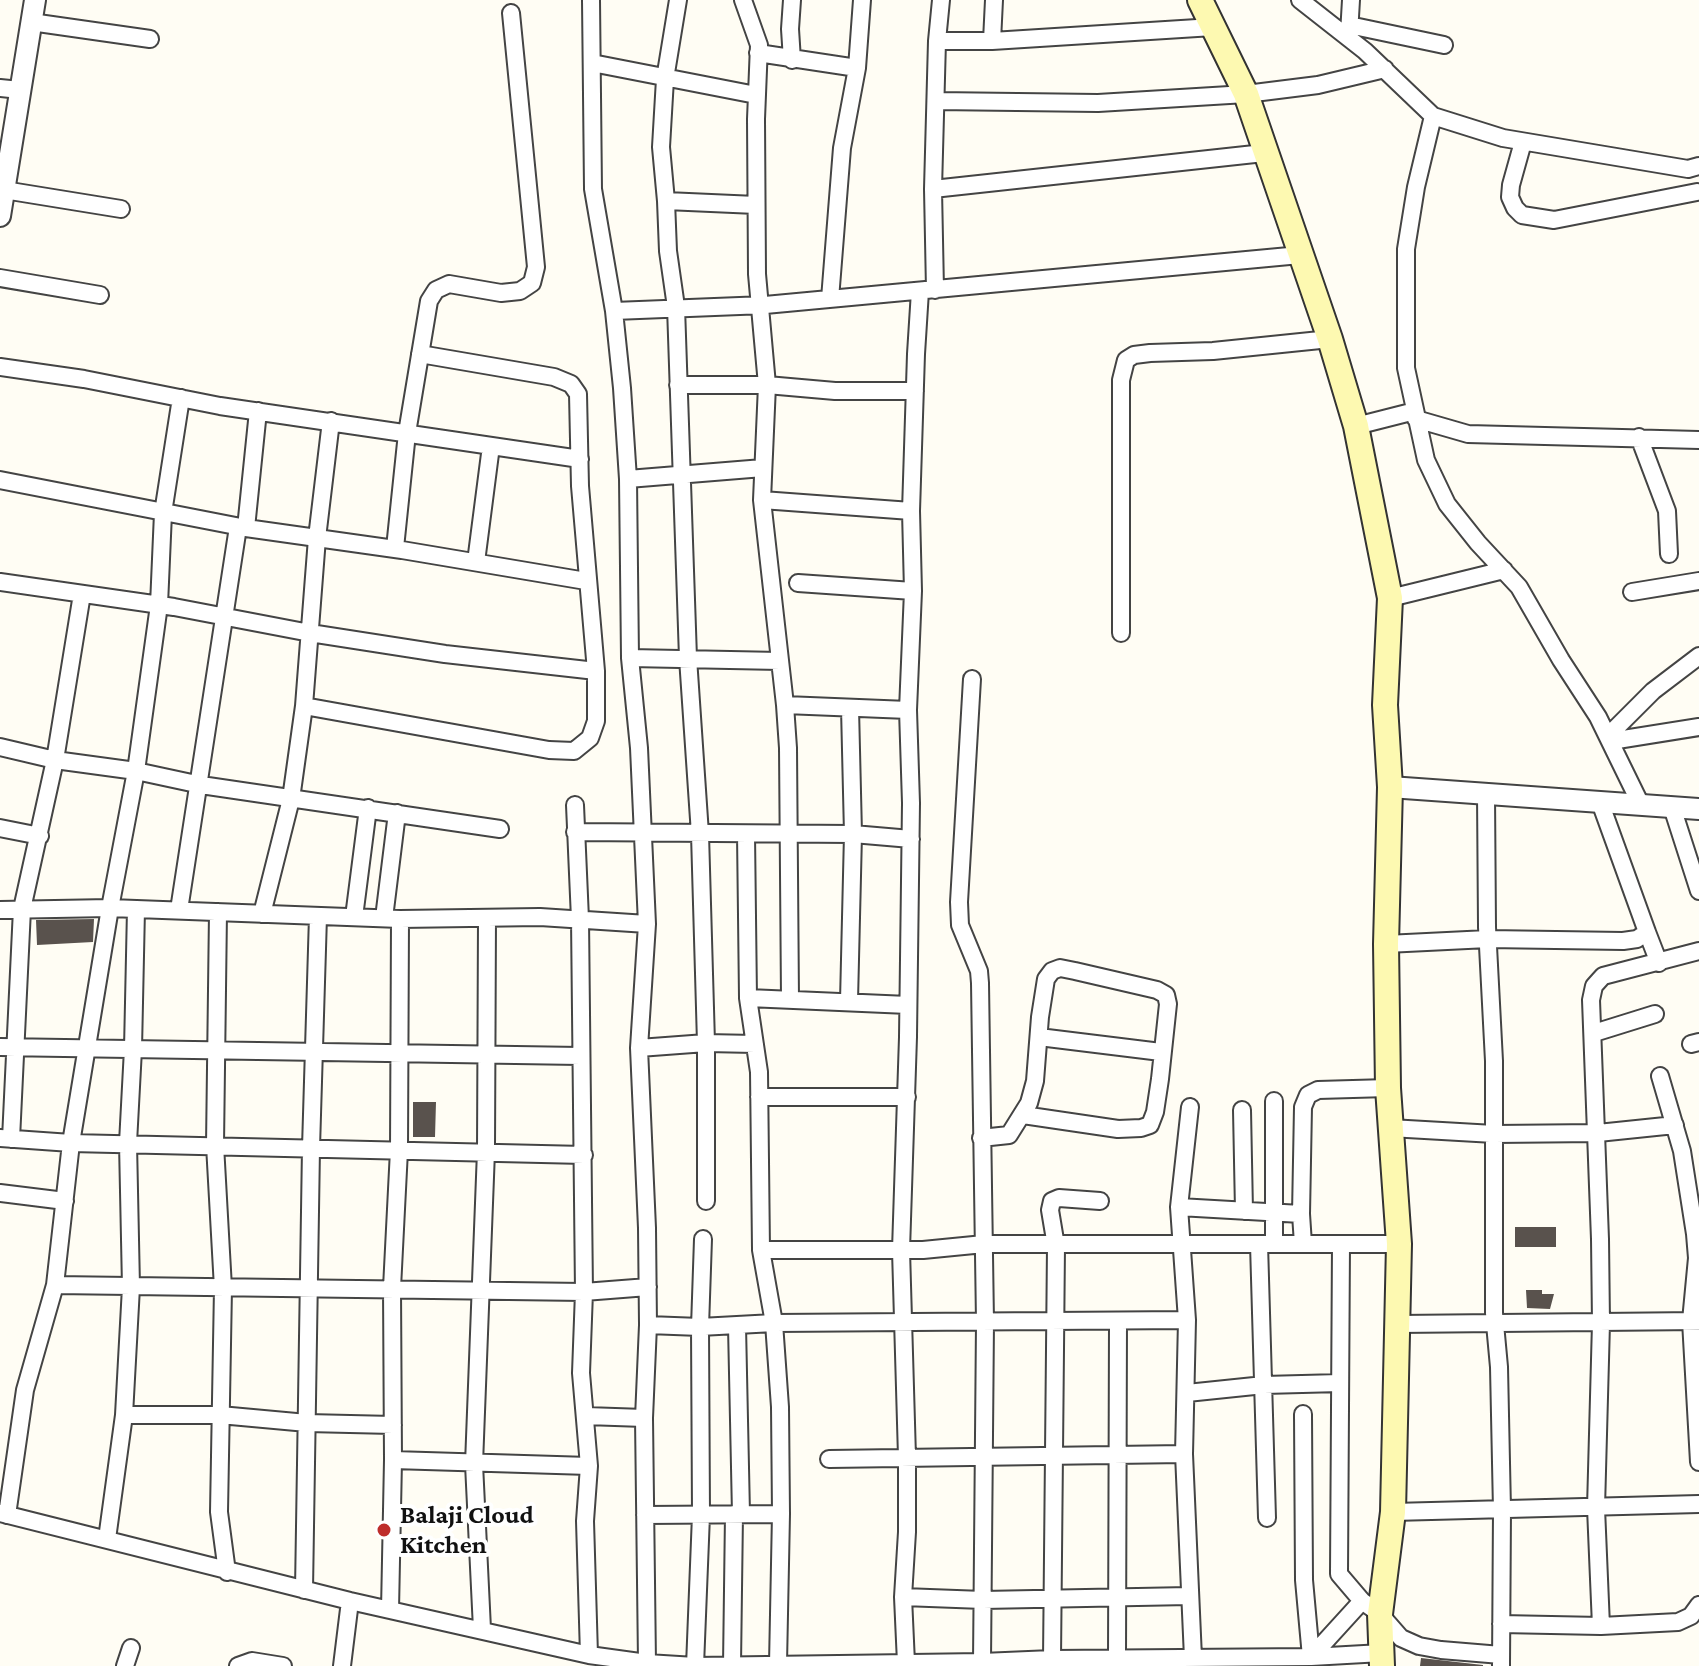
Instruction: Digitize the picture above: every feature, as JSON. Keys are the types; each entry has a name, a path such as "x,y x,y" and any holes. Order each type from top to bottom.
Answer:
{"main road":[{"path":"1200,0 1246,94 1330,339 1356,426 1390,598 1385,705 1390,787 1386,944 1388,1088 1399,1244 1393,1512 1371,1607 1382,1660"}],"street":[{"path":"0,216 10,89 35,0"},
{"path":"605,0 592,6 593,189 614,311 628,479 630,658 639,748 647,924 639,1048 648,1287 645,1515 654,1664"},
{"path":"678,0 665,79 661,147 668,251 676,307 688,658 700,834 706,1043 706,1201"},
{"path":"743,0 759,45 756,95 758,305 767,385 762,500 785,705 790,1000"},
{"path":"792,0 792,60"},
{"path":"830,299 842,148 857,68 862,0"},
{"path":"906,1663 903,1597 907,1457 901,1250 911,839 908,710 913,591 911,511 915,391 928,290 941,0"},
{"path":"992,41 994,0"},
{"path":"1300,0 1349,31 1433,116 1523,142 1694,168 1698,194 1554,220 1522,215 1510,197 1523,142"},
{"path":"1349,31 1351,0"},
{"path":"395,548 407,433 429,301 436,290 449,284 501,293 520,291 532,283 536,267 511,13"},
{"path":"31,22 150,39"},
{"path":"937,41 992,41 1213,27"},
{"path":"1349,31 1444,45"},
{"path":"758,53 857,68"},
{"path":"592,63 756,95"},
{"path":"936,101 1098,103 1246,94 1318,85 1385,69"},
{"path":"1433,116 1416,187 1406,249 1406,368 1426,460 1447,504 1519,587 1610,738 1641,805"},
{"path":"933,189 1264,153"},
{"path":"4,190 121,209"},
{"path":"666,201 756,205"},
{"path":"614,311 758,305 1300,255"},
{"path":"0,278 100,295"},
{"path":"1121,633 1121,380 1126,360 1134,355 1150,353 1213,351 1330,339"},
{"path":"304,706 549,750 574,751 590,738 596,721 596,671 586,581 578,394 571,384 554,377 420,354"},
{"path":"0,367 258,411 580,459"},
{"path":"678,385 915,391"},
{"path":"181,398 163,513 159,605 136,771 71,1143 55,1285 25,1390 4,1514 350,1601 589,1655 654,1664 1029,1663 1052,1659 1311,1657 1382,1660"},
{"path":"179,910 242,528 258,411"},
{"path":"1356,426 1415,415 1468,434 1699,440"},
{"path":"262,914 291,799 304,706 317,538 331,421"},
{"path":"1639,437 1667,511 1669,554"},
{"path":"476,562 491,446"},
{"path":"628,479 763,468"},
{"path":"0,480 242,528 395,548 586,581"},
{"path":"762,500 911,511"},
{"path":"1390,598 1504,570"},
{"path":"1632,592 1699,581"},
{"path":"0,582 159,605 445,654 596,671"},
{"path":"798,583 913,591"},
{"path":"82,594 55,760 22,909 8,1047 5,1138 71,1143 584,1155"},
{"path":"1610,738 1653,691 1699,656"},
{"path":"630,658 780,661"},
{"path":"972,679 959,902 960,925 979,971 980,983 985,1322 982,1662"},
{"path":"785,705 908,710"},
{"path":"849,1001 853,834 850,708"},
{"path":"1610,738 1699,727"},
{"path":"0,747 55,760 136,771 201,785 500,829"},
{"path":"1390,787 1699,809"},
{"path":"1341,1244 1339,1574 1401,1638 1419,1646 1501,1660 1502,1510 1495,1322 1494,1061 1486,794"},
{"path":"1600,802 1659,963"},
{"path":"575,805 584,1155 581,1373 589,1466 585,1521 589,1655"},
{"path":"1672,807 1699,891"},
{"path":"354,917 368,808"},
{"path":"390,1610 392,1288 401,1055 392,918 397,813"},
{"path":"0,828 40,836"},
{"path":"575,832 853,834 911,839"},
{"path":"746,834 748,998 759,1097 761,1250 774,1323 780,1407 778,1664"},
{"path":"0,910 110,908 392,918 580,919 647,924"},
{"path":"107,1539 124,1415 131,1287 128,1143 136,909"},
{"path":"218,912 215,1145 223,1288 219,1512 227,1572"},
{"path":"304,1590 318,916"},
{"path":"482,1629 474,1464 486,1151 487,918"},
{"path":"1386,944 1488,939 1623,941 1637,939 1647,932"},
{"path":"1601,1626 1596,1508 1601,1323 1598,1133 1591,1000 1594,986 1603,976 1699,951"},
{"path":"981,1138 1009,1135 1023,1115 1035,1081 1046,979 1052,971 1060,968 1157,990 1166,995 1168,1004 1155,1112 1150,1125 1118,1129 1023,1115"},
{"path":"748,998 908,1005"},
{"path":"1594,1033 1655,1014"},
{"path":"1039,1037 1161,1052"},
{"path":"639,1048 706,1043 755,1044"},
{"path":"8,1047 580,1056"},
{"path":"1660,1076 1693,1171 1699,1462"},
{"path":"1303,1244 1303,1107 1308,1095 1318,1090 1388,1088"},
{"path":"759,1097 907,1097"},
{"path":"1267,1518 1260,1341 1266,1244 1275,1213 1274,1101"},
{"path":"1190,1107 1179,1207 1187,1320 1184,1454 1193,1658"},
{"path":"1242,1110 1244,1211"},
{"path":"1390,1128 1494,1134 1598,1133 1675,1125"},
{"path":"0,1193 65,1201"},
{"path":"1052,1659 1056,1246 1050,1210 1052,1201 1059,1198 1100,1201"},
{"path":"1179,1207 1301,1214"},
{"path":"695,1666 701,1515 703,1239"},
{"path":"761,1250 901,1250 984,1244 1399,1244"},
{"path":"55,1285 584,1292 648,1287"},
{"path":"648,1325 700,1327 774,1323 1187,1320"},
{"path":"1117,1659 1118,1321"},
{"path":"1398,1324 1695,1321"},
{"path":"732,1665 738,1514 737,1326"},
{"path":"1187,1393 1264,1385 1340,1383"},
{"path":"1303,1414 1304,1580 1311,1657"},
{"path":"124,1415 220,1415 307,1423 393,1425"},
{"path":"586,1416 644,1418"},
{"path":"829,1459 1184,1454"},
{"path":"393,1460 589,1466"},
{"path":"1393,1512 1699,1504"},
{"path":"645,1515 781,1514"},
{"path":"903,1597 983,1600 1189,1596"},
{"path":"342,1666 350,1601"},
{"path":"1501,1624 1601,1626 1678,1622 1691,1616 1699,1605"},
{"path":"1311,1657 1371,1607"},
{"path":"125,1666 131,1648"},
{"path":"238,1666 252,1661 283,1666"}],"building":[{"path":"94,919 93,942 37,945 36,920"},
{"path":"413,1102 436,1102 435,1137 413,1137"},
{"path":"1515,1227 1556,1227 1556,1247 1515,1247"},
{"path":"1526,1290 1554,1294 1550,1309 1527,1308"},
{"path":"1421,1658 1483,1665 1483,1666 1420,1666"}],"place":[{"name":"Balaji Cloud Kitchen","path":"384,1530"}]}
